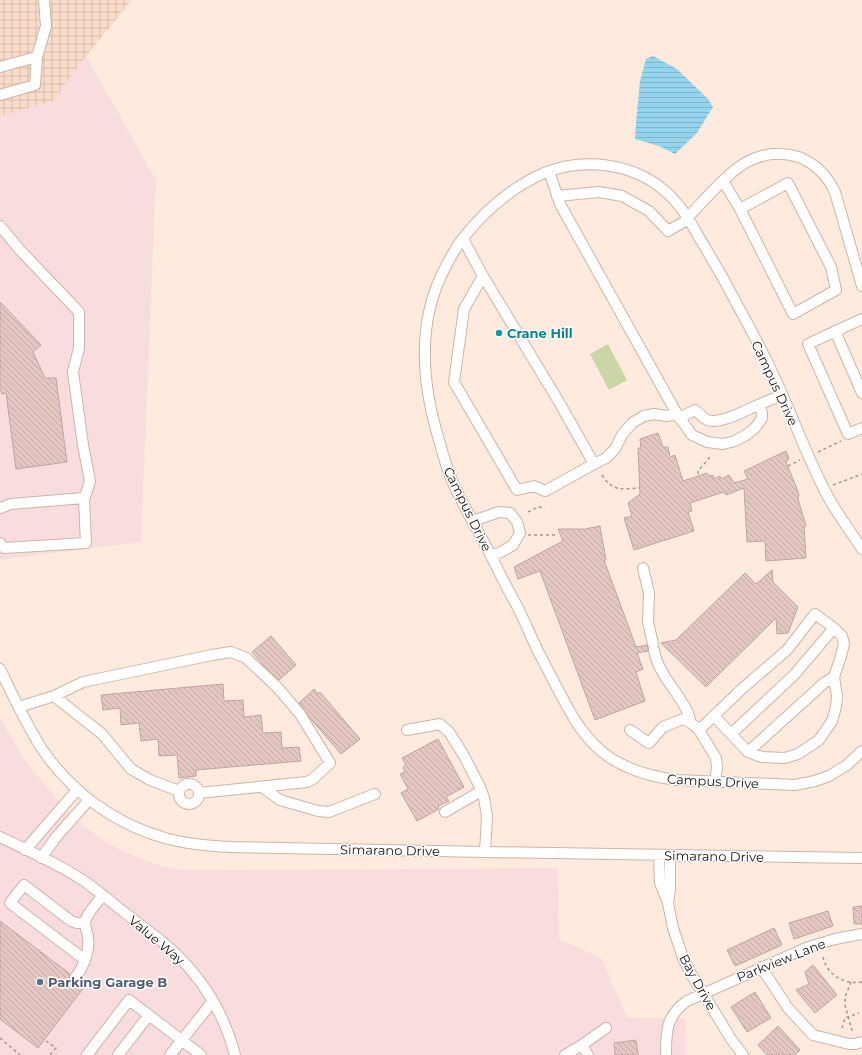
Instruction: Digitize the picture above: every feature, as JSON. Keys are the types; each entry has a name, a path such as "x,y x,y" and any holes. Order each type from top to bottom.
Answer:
{"street":[{"path":"0,95 35,85 37,56 46,26 44,0"},
{"path":"0,67 37,56"},
{"path":"557,196 598,192 622,196 649,211 668,231 688,218 723,181 750,160 770,154 788,154 796,156 804,159 825,174 830,181 840,206 846,233 862,286"},
{"name":"Campus Drive","path":"862,549 825,492 771,370 751,330 688,218 667,192 651,181 632,172 612,166 595,164 571,165 549,171 531,179 493,205 473,225 454,250 440,277 430,303 426,326 424,356 431,411 453,482 522,617 540,656 580,729 603,753 614,760 658,778 677,780 795,785 815,781 829,776 847,765 862,751"},
{"path":"549,171 560,204 678,416 692,435 707,442 723,444 735,441 746,436 755,428 762,418 762,412 758,405"},
{"path":"723,181 740,209 793,314 836,290 831,267 788,183 740,209"},
{"path":"0,226 20,250 79,312 79,348 73,372 83,445 90,481 84,498 86,543 4,548 0,543"},
{"path":"463,239 482,276 559,402 594,464"},
{"path":"482,276 464,309 454,382 517,490 534,486 546,491 606,458 615,449 622,435 632,423 644,416 654,414 678,416 695,410 707,420 717,421 782,395"},
{"path":"862,319 808,344 848,434 862,428"},
{"path":"835,331 862,394"},
{"path":"0,508 11,504 84,498"},
{"path":"473,521 499,512 510,513 517,522 520,533 513,545 491,556"},
{"path":"643,568 648,593 648,622 655,655 660,668 687,711 691,723"},
{"path":"699,730 714,716 744,688 787,650 815,614 842,636 844,644 834,677 837,696 832,721 818,740 798,754 785,758 762,757 748,752 714,716"},
{"path":"730,734 794,675 834,628"},
{"path":"19,707 54,696 83,682 231,652 246,658 277,687 300,714 330,762 313,779 307,782 200,793"},
{"name":"Simarano Drive","path":"0,669 34,735 49,758 62,774 88,800 107,813 135,828 166,838 194,844 231,847 670,856 862,858"},
{"path":"748,752 824,683 834,677"},
{"path":"54,696 102,734 131,769 150,780 179,791"},
{"path":"630,730 649,743 663,727 683,719 691,723 699,730 716,758 717,768 715,782"},
{"path":"407,730 440,724 449,732 463,754 481,791 486,807 485,852"},
{"path":"190,783 197,786 200,793 196,801 188,804 180,799 179,791 183,785 190,783"},
{"path":"262,787 280,800 318,812 329,812 375,794"},
{"path":"25,850 78,790"},
{"path":"445,812 481,791"},
{"path":"41,858 56,836 88,800"},
{"name":"Value Way","path":"0,837 80,878 157,937 175,953 194,974 213,1001 225,1025 236,1055"},
{"name":"Bay Drive","path":"659,855 660,883 668,903 673,928 683,958 691,974 731,1039 743,1055"},
{"name":"Bay Drive","path":"668,903 670,856"},
{"path":"85,922 77,923 71,921 24,885 10,903 85,960"},
{"path":"75,978 82,968 87,952 88,944 85,922 88,915 103,895"},
{"name":"Parkview Lane","path":"666,1055 666,1031 668,1024 679,1007 691,998 811,946 835,939 862,934"},
{"path":"761,967 788,1008 813,1035 847,1044 855,1044 858,1040"},
{"path":"87,1055 129,1000 200,1055"},
{"path":"170,1055 213,1001"},
{"path":"118,1055 149,1015"},
{"path":"565,1055 606,1028"},
{"path":"582,1045 588,1055"}],"path":[{"path":"816,452 844,440 848,434"},
{"path":"698,474 698,471 710,457"},
{"path":"788,466 802,459"},
{"path":"602,474 606,481 614,488 640,488"},
{"path":"832,486 862,474"},
{"path":"528,512 538,507 545,508"},
{"path":"526,535 557,535"},
{"path":"823,957 825,964 832,975 843,981 862,982"},
{"path":"851,982 845,997 845,1005 858,1040"},
{"path":"842,1028 844,1019 848,1016 859,1013"},
{"path":"0,1038 20,1055"},
{"path":"46,1041 56,1048 50,1055"}],"shaded area":[{"path":"0,0 132,0 86,56 53,101 0,116"},
{"path":"86,56 156,180 141,542 0,560 0,116 53,101"},
{"path":"0,717 26,762 47,788 78,821 114,847 161,866 197,870 558,868 559,939 602,959 627,1018 686,1018 686,1055 0,1055"}],"green space":[{"path":"608,344 627,380 609,390 590,354"}],"water":[{"path":"653,56 677,69 708,99 713,107 697,133 675,154 659,146 635,139 640,81 646,59"}],"building":[{"path":"0,302 41,345 33,352 45,378 56,378 67,462 16,469 6,393 2,394 0,389"},
{"path":"658,433 663,447 668,447 670,457 675,455 683,481 707,473 708,476 713,475 714,479 720,476 721,479 729,475 734,483 748,479 744,471 786,451 789,458 786,462 799,494 798,499 806,526 804,527 806,558 766,561 765,541 747,542 744,488 726,495 724,492 690,503 692,511 688,512 694,531 634,550 624,518 632,516 628,503 640,494 638,448 641,448 640,439"},
{"path":"600,526 606,560 604,560 636,647 647,645 648,651 637,653 643,669 636,672 645,701 595,720 540,571 518,579 514,567 563,541 558,529 585,529"},
{"path":"772,570 773,582 798,607 788,633 777,634 776,618 706,687 661,643 676,640 745,573 756,584"},
{"path":"271,636 296,665 279,680 252,652"},
{"path":"223,684 224,701 243,700 244,717 261,715 263,733 281,732 282,748 299,747 301,761 196,770 196,776 179,778 177,755 159,756 158,739 141,741 139,723 121,725 120,708 103,710 101,695"},
{"path":"314,689 318,694 320,692 360,739 341,754 299,703"},
{"path":"438,739 464,787 446,797 449,801 438,806 439,809 417,821 401,793 408,789 400,774 405,772 403,767 406,765 402,758"},
{"path":"862,906 862,924 854,924 853,907"},
{"path":"828,911 833,926 794,939 789,923"},
{"name":"Parking Garage B","path":"0,921 70,974 69,978 71,983 75,984 80,982 85,986 38,1048 0,1019"},
{"path":"774,928 782,945 735,966 727,950"},
{"path":"813,965 837,995 815,1013 796,990 809,984 805,972"},
{"path":"755,992 771,1018 747,1032 731,1007"},
{"path":"778,1026 800,1050 794,1055 767,1055 758,1045"},
{"path":"636,1040 638,1055 615,1055 614,1043"}],"place":[{"name":"Crane Hill","path":"499,333"},
{"name":"Parking Garage B","path":"40,982"}]}
